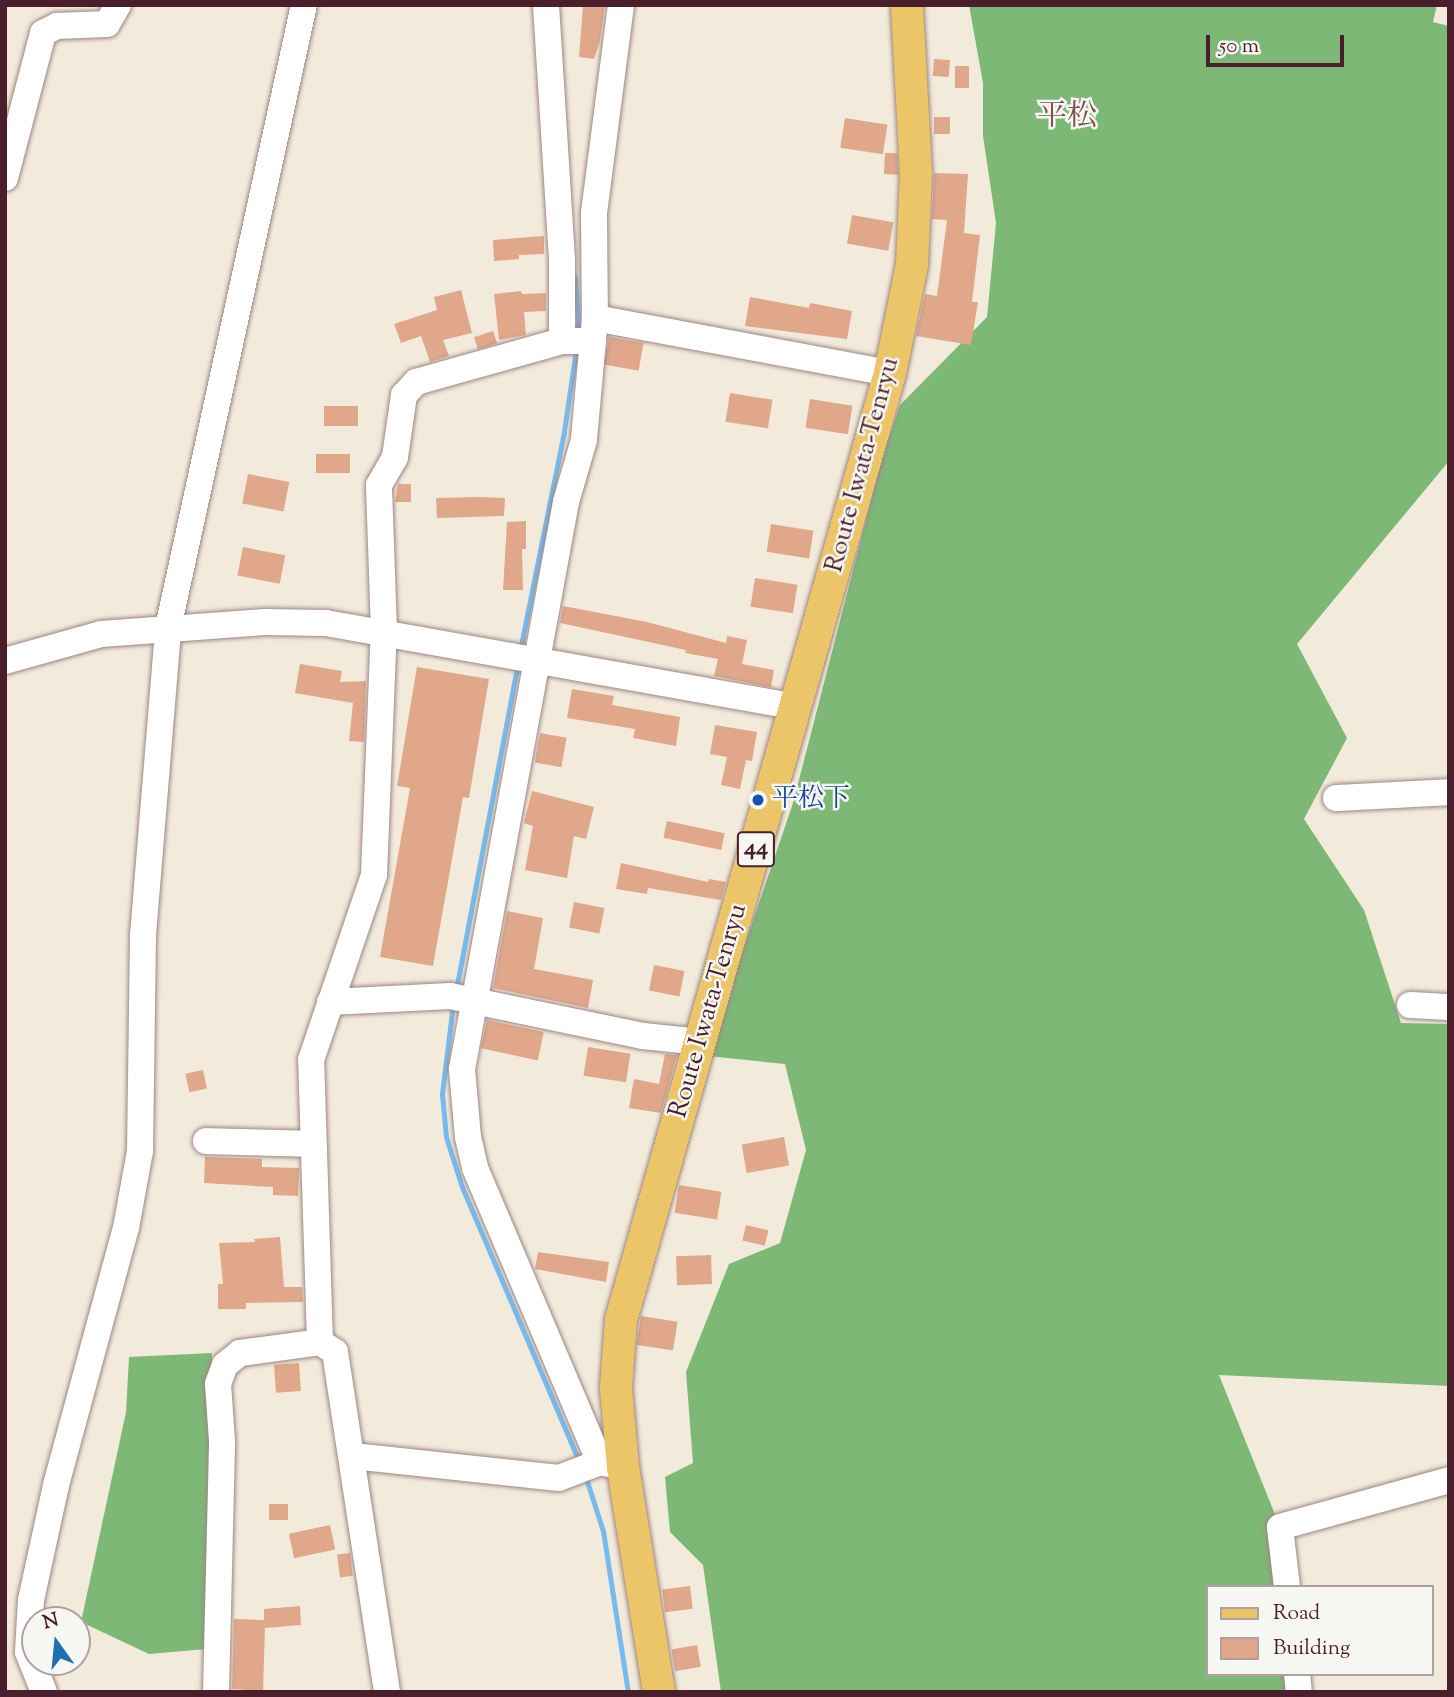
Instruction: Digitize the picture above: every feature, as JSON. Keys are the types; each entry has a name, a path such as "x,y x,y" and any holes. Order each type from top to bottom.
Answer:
{"main road":[{"name":"Route Iwata-Tenryu","path":"659,1692 599,1466 615,1388 621,1320 890,373 912,265 916,173 907,5"}],"street":[{"path":"5,178 43,33 57,26 107,24 118,5"},
{"path":"44,1692 28,1652 31,1600 55,1485 126,1228 140,1151 143,935 168,628 304,5"},
{"path":"546,5 562,260 562,341"},
{"path":"353,1456 559,1478 599,1466 475,1168 468,1137 463,1069 463,999 527,659 584,440 594,330 594,213 621,5"},
{"path":"320,1342 311,1059 374,875 384,631 379,485 395,457 404,395 416,382 594,330 890,373"},
{"path":"5,661 101,634 265,622 326,623 384,631 796,707"},
{"path":"1336,798 1449,792"},
{"path":"330,1002 463,999 643,1036 701,1042"},
{"path":"1410,1005 1449,1007"},
{"path":"206,1141 313,1144"},
{"path":"216,1692 222,1441 218,1384 225,1365 240,1353 320,1342 335,1352 387,1692"},
{"path":"1287,1585 1280,1527 1449,1480"}],"green space":[{"path":"969,5 1437,5 1433,22 1449,26 1449,461 1297,644 1347,738 1304,819 1364,910 1401,1023 1449,1024 1449,1386 1219,1375 1280,1527 1287,1585 1206,1585 1206,1676 1297,1676 1299,1692 721,1692 703,1565 670,1532 665,1477 693,1463 686,1372 729,1264 780,1243 806,1150 785,1064 707,1056 793,803 882,458 900,405 987,317 996,223 983,136 983,83"},
{"path":"212,1353 206,1649 149,1654 91,1627 91,1606 84,1606 126,1412 129,1357"}],"building":[{"path":"583,5 605,5 600,41 594,59 579,57"},
{"path":"934,59 950,60 949,77 933,76"},
{"path":"955,66 969,66 969,88 955,88"},
{"path":"934,117 950,117 950,134 934,134"},
{"path":"845,118 887,125 883,154 840,148"},
{"path":"885,153 897,153 898,175 884,174"},
{"path":"934,173 968,174 964,233 980,235 972,302 978,302 971,345 916,336 925,294 937,296 947,220 932,219"},
{"path":"852,215 893,222 888,251 847,244"},
{"path":"544,236 544,254 519,255 519,259 494,261 493,240"},
{"path":"461,290 472,333 443,340 449,356 430,362 421,336 401,343 394,324 437,310 434,297"},
{"path":"521,291 522,294 546,293 546,311 524,312 526,335 499,340 494,294"},
{"path":"750,297 809,308 810,303 852,311 847,339 745,326"},
{"path":"493,331 497,343 478,350 474,337"},
{"path":"609,337 643,343 639,371 604,365"},
{"path":"730,393 772,400 768,428 725,422"},
{"path":"810,399 852,406 848,434 805,428"},
{"path":"324,406 358,406 358,426 324,426"},
{"path":"316,454 350,454 350,473 316,473"},
{"path":"248,474 289,482 284,511 242,503"},
{"path":"398,484 411,484 411,502 395,502"},
{"path":"436,498 505,498 504,516 437,518"},
{"path":"526,521 526,549 522,549 523,590 503,590 507,522"},
{"path":"771,524 813,531 809,558 767,552"},
{"path":"243,547 285,555 280,584 237,575"},
{"path":"755,578 797,585 793,613 750,607"},
{"path":"563,606 647,622 726,643 727,636 747,640 742,664 774,670 771,687 714,676 718,659 560,623"},
{"path":"300,664 342,671 340,682 366,681 364,742 349,741 353,703 295,693"},
{"path":"417,667 489,679 469,798 463,797 433,966 380,957 410,788 397,786"},
{"path":"572,689 614,696 612,705 680,717 676,746 633,738 635,729 567,718"},
{"path":"715,725 757,732 752,761 746,760 740,789 721,785 727,757 710,754"},
{"path":"540,733 567,738 561,767 535,763"},
{"path":"532,791 594,807 586,839 574,836 567,878 525,870 533,826 524,823"},
{"path":"667,821 725,833 721,850 663,838"},
{"path":"621,863 708,882 709,879 726,882 721,900 648,888 647,894 616,889"},
{"path":"574,902 604,908 599,933 569,928"},
{"path":"507,911 543,918 534,969 593,980 588,1008 493,988"},
{"path":"654,965 684,971 679,996 649,991"},
{"path":"487,1020 544,1032 538,1060 481,1048"},
{"path":"588,1047 630,1054 626,1082 583,1076"},
{"path":"665,1054 677,1055 661,1113 629,1108 634,1079 659,1084"},
{"path":"203,1070 207,1089 189,1092 185,1074"},
{"path":"784,1137 789,1166 747,1173 742,1144"},
{"path":"205,1157 262,1159 262,1167 299,1168 298,1196 273,1195 273,1187 204,1183"},
{"path":"679,1185 721,1192 717,1219 675,1213"},
{"path":"746,1225 768,1230 765,1246 742,1241"},
{"path":"280,1237 284,1287 302,1287 303,1302 246,1303 246,1309 218,1309 218,1284 223,1284 219,1243 255,1242 254,1239"},
{"path":"538,1252 609,1262 606,1282 535,1269"},
{"path":"711,1255 712,1284 677,1285 676,1256"},
{"path":"641,1316 678,1322 673,1350 636,1345"},
{"path":"299,1363 301,1391 276,1393 274,1365"},
{"path":"269,1504 288,1504 288,1520 269,1520"},
{"path":"330,1525 335,1549 294,1558 289,1534"},
{"path":"350,1553 353,1576 340,1577 337,1555"},
{"path":"690,1586 693,1609 665,1612 662,1589"},
{"path":"300,1606 301,1625 265,1628 263,1691 232,1689 234,1619 264,1620 264,1609"},
{"path":"697,1645 701,1667 675,1671 671,1650"}],"waterway":[{"path":"575,277 579,334"},
{"path":"520,650 564,431 576,350"},
{"path":"456,990 517,667"},
{"path":"453,1004 442,1094 446,1137 462,1187 580,1463"},
{"path":"585,1475 603,1531 628,1692"}],"place":[{"name":"平松下","path":"758,800"}],"district":[{"name":"平松","path":"1067,118"}]}
